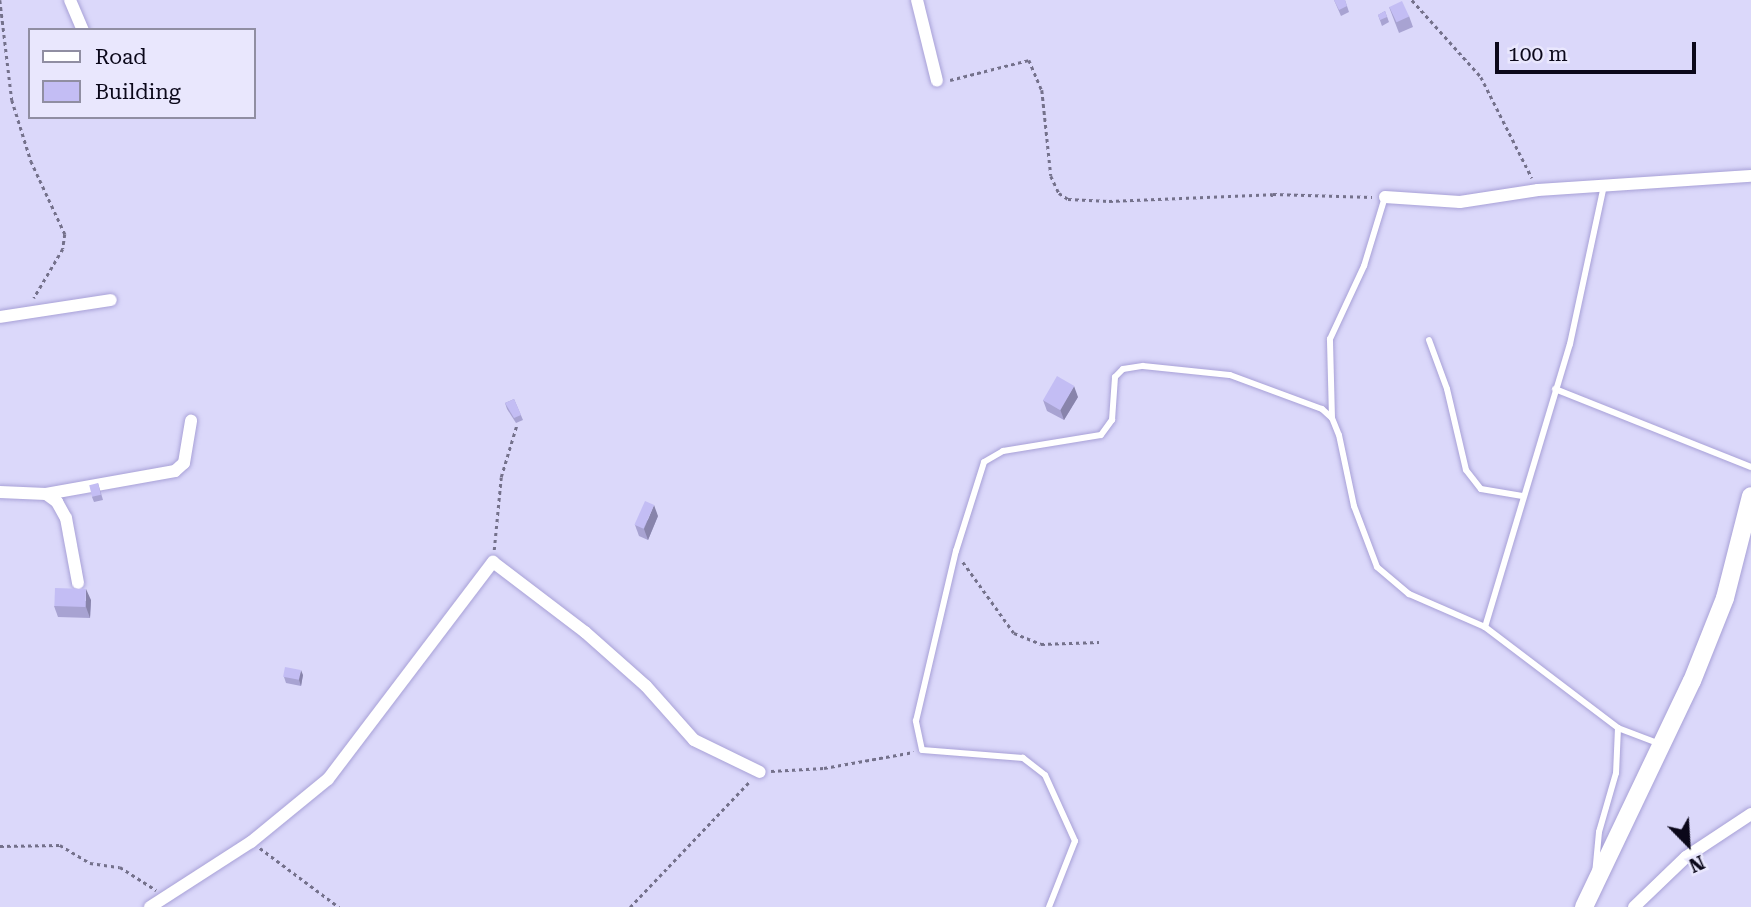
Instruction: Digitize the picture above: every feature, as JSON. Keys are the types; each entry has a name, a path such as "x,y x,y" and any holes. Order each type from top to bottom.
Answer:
{"street":[{"path":"70,0 82,28"},
{"path":"917,0 937,81"},
{"path":"1385,197 1461,202 1538,190 1751,176"},
{"path":"0,317 111,300"},
{"path":"0,492 46,494 179,469 191,421"},
{"path":"46,494 57,502 66,518 78,583"},
{"path":"1584,907 1662,745 1725,598 1751,496"},
{"path":"150,907 251,842 328,779 493,562 616,659 694,740 760,772"},
{"path":"1634,907 1686,858 1751,814"}],"lane":[{"path":"1485,627 1592,255 1604,186"},
{"path":"1385,197 1364,266 1330,338 1332,418 1354,506 1377,567 1409,594 1485,627 1618,728 1662,745"},
{"path":"1429,340 1447,390 1466,470 1481,489 1521,496"},
{"path":"1049,907 1075,841 1045,775 1023,758 922,750 916,721 956,551 984,462 1003,451 1087,440 1105,432 1112,420 1113,384 1123,369 1171,366 1230,376 1312,405 1332,418"},
{"path":"1555,389 1751,467"},
{"path":"1596,883 1594,855 1616,773 1618,728"}],"path":[{"path":"0,0 12,100 31,161 65,234 63,249 25,312"},
{"path":"1412,0 1481,77 1538,190"},
{"path":"937,81 1029,60 1042,90 1051,176 1059,193 1068,199 1109,201 1273,194 1385,197"},
{"path":"493,562 501,478 517,424"},
{"path":"956,551 1014,633 1041,644 1099,642"},
{"path":"630,907 760,772 824,768 922,750"},
{"path":"251,842 339,907"},
{"path":"0,846 60,845 90,863 133,874 163,897"}],"building":[{"path":"1334,0 1345,0 1347,6 1339,10"},
{"path":"1402,1 1409,16 1396,22 1389,7"},
{"path":"1385,11 1387,17 1380,20 1378,15"},
{"path":"1057,376 1074,386 1060,410 1043,400"},
{"path":"514,399 521,415 514,418 505,403"},
{"path":"98,483 101,495 92,497 89,485"},
{"path":"645,501 654,505 644,529 634,525"},
{"path":"55,588 86,589 85,607 54,606"},
{"path":"285,667 301,670 299,680 283,677"}]}
